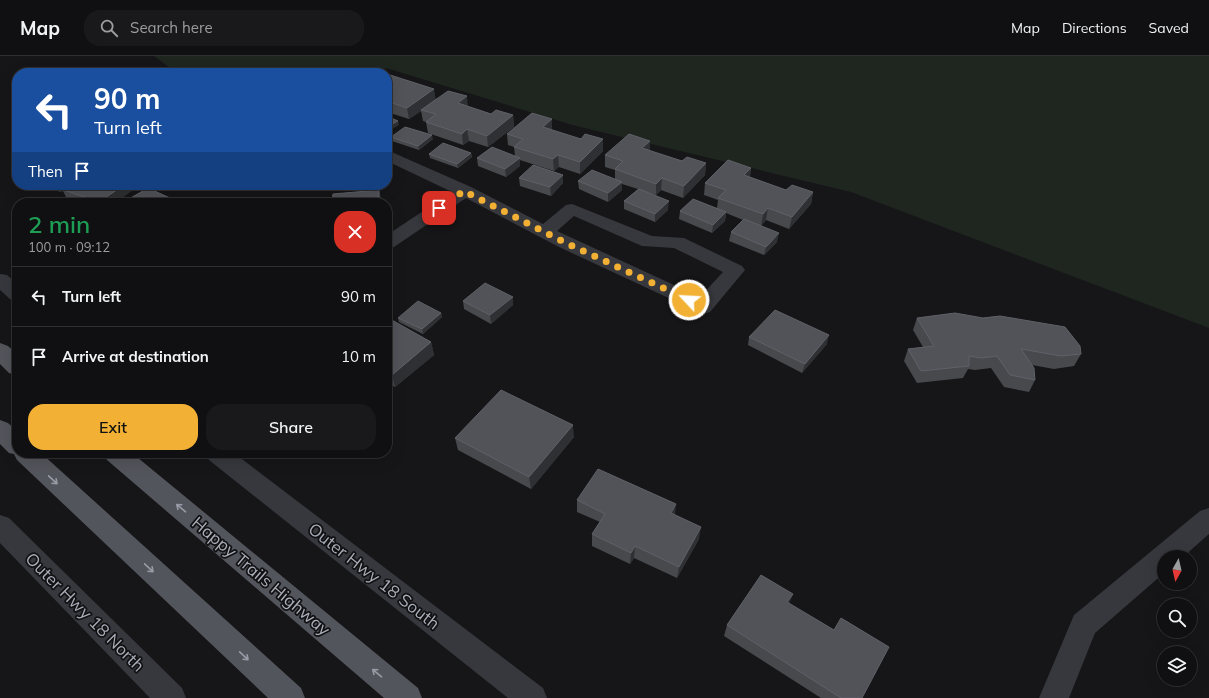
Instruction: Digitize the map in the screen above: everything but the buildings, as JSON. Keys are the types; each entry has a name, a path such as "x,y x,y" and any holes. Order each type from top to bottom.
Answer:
{"main road":[{"path":"0,351 12,362"},
{"path":"0,429 12,441"},
{"path":"30,458 290,698"},
{"name":"Happy Trails Highway","path":"121,458 407,698"}],"street":[{"path":"392,157 464,191 544,232 703,307 735,270 677,242 649,242 572,208 544,232"},
{"path":"392,240 464,191"},
{"path":"0,280 12,290"},
{"name":"Outer Hwy 18 South","path":"223,458 327,541 532,698"},
{"path":"1054,698 1084,624 1209,519"},
{"name":"Outer Hwy 18 North","path":"0,526 171,698"}],"shaded area":[{"path":"154,56 1209,56 1209,328 851,192 576,126 392,70 392,68 170,68"}],"route":[{"path":"439,208 464,191 566,243 689,300"}]}
